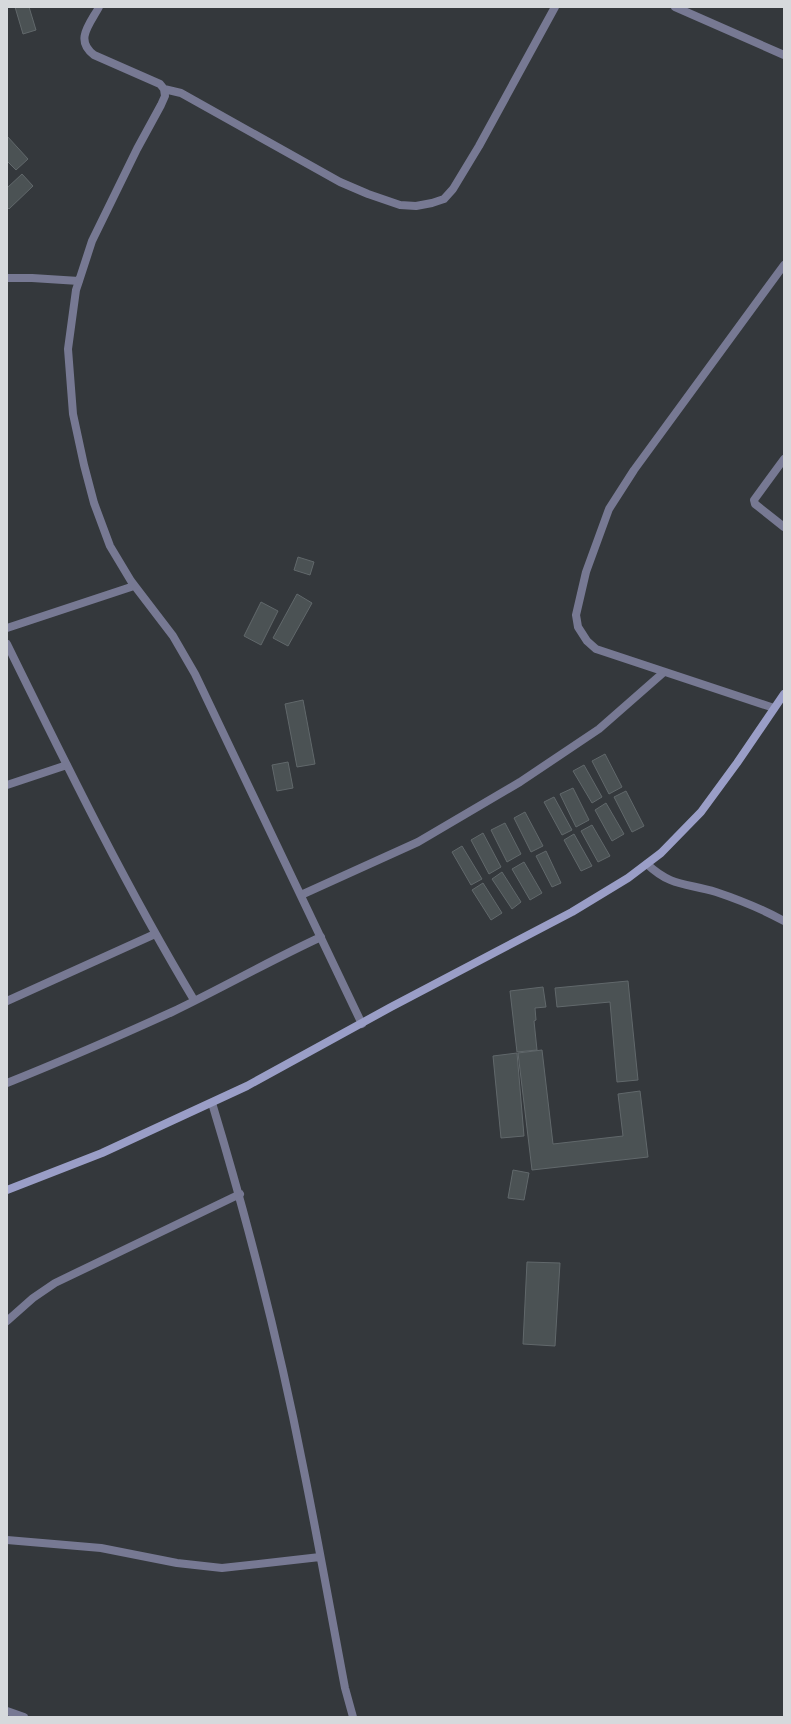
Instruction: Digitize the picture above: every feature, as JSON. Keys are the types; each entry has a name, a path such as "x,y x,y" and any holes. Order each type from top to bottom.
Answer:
{"main road":[{"path":"7,1190 102,1153 212,1103 572,912 628,878 675,840 700,812 784,694"}],"street":[{"path":"99,7 85,33 84,43 87,49 94,55 160,84 164,89 165,96 137,149 99,228 76,290 68,349 73,414 84,464 97,510 110,546 134,586 173,636 195,674 362,1024"},
{"path":"164,89 181,93 340,182 368,194 400,205 416,206 432,203 444,199 453,189 483,139 555,7"},
{"path":"675,7 784,55"},
{"path":"774,708 596,649 587,641 578,627 576,616 586,572 609,509 618,494 784,265"},
{"path":"7,278 79,281"},
{"path":"784,459 754,500 755,504 784,527"},
{"path":"7,628 134,586"},
{"path":"7,644 67,765 155,934 194,1000"},
{"path":"301,895 418,842 520,782 599,729 664,672"},
{"path":"7,785 67,765"},
{"path":"647,864 657,874 669,881 733,898 750,904 784,921"},
{"path":"7,1001 155,934"},
{"path":"7,1083 83,1052 194,1000 321,937"},
{"path":"212,1103 240,1194 271,1320 303,1465 345,1688 352,1717"},
{"path":"7,1321 32,1298 55,1282 240,1194"},
{"path":"7,1540 101,1548 177,1563 222,1568 320,1557"},
{"path":"7,1711 24,1717"}],"building":[{"path":"15,7 29,7 36,30 23,34"},
{"path":"7,136 28,159 16,170 7,161"},
{"path":"22,174 33,186 9,209 7,207 7,188"},
{"path":"298,557 314,562 310,575 294,570"},
{"path":"297,594 312,603 288,646 273,638"},
{"path":"261,602 278,611 261,645 244,636"},
{"path":"303,700 315,764 297,767 285,704"},
{"path":"605,754 622,787 609,794 592,761"},
{"path":"288,762 293,788 277,791 272,765"},
{"path":"584,765 602,797 592,803 573,771"},
{"path":"573,788 589,820 576,827 560,794"},
{"path":"626,791 644,826 632,832 614,797"},
{"path":"554,797 572,830 562,835 544,802"},
{"path":"606,803 624,834 612,841 595,810"},
{"path":"525,812 543,846 531,852 514,818"},
{"path":"505,823 521,854 507,862 491,830"},
{"path":"592,825 610,856 598,862 581,831"},
{"path":"483,833 501,867 489,874 471,840"},
{"path":"574,834 592,866 581,871 564,840"},
{"path":"462,846 482,879 471,885 452,852"},
{"path":"546,851 561,883 552,887 536,856"},
{"path":"524,862 542,893 530,900 512,869"},
{"path":"502,872 521,902 512,909 492,879"},
{"path":"483,883 502,913 491,920 472,890"},
{"path":"628,981 638,1080 617,1082 610,1002 557,1007 555,988"},
{"path":"543,987 546,1007 535,1008 536,1020 534,1021 537,1050 517,1052 510,991"},
{"path":"542,1050 553,1144 623,1136 618,1094 640,1091 648,1157 532,1170 518,1053"},
{"path":"517,1053 524,1136 501,1138 493,1056"},
{"path":"513,1170 529,1173 524,1200 508,1198"},
{"path":"527,1262 560,1263 555,1346 523,1344"}]}
